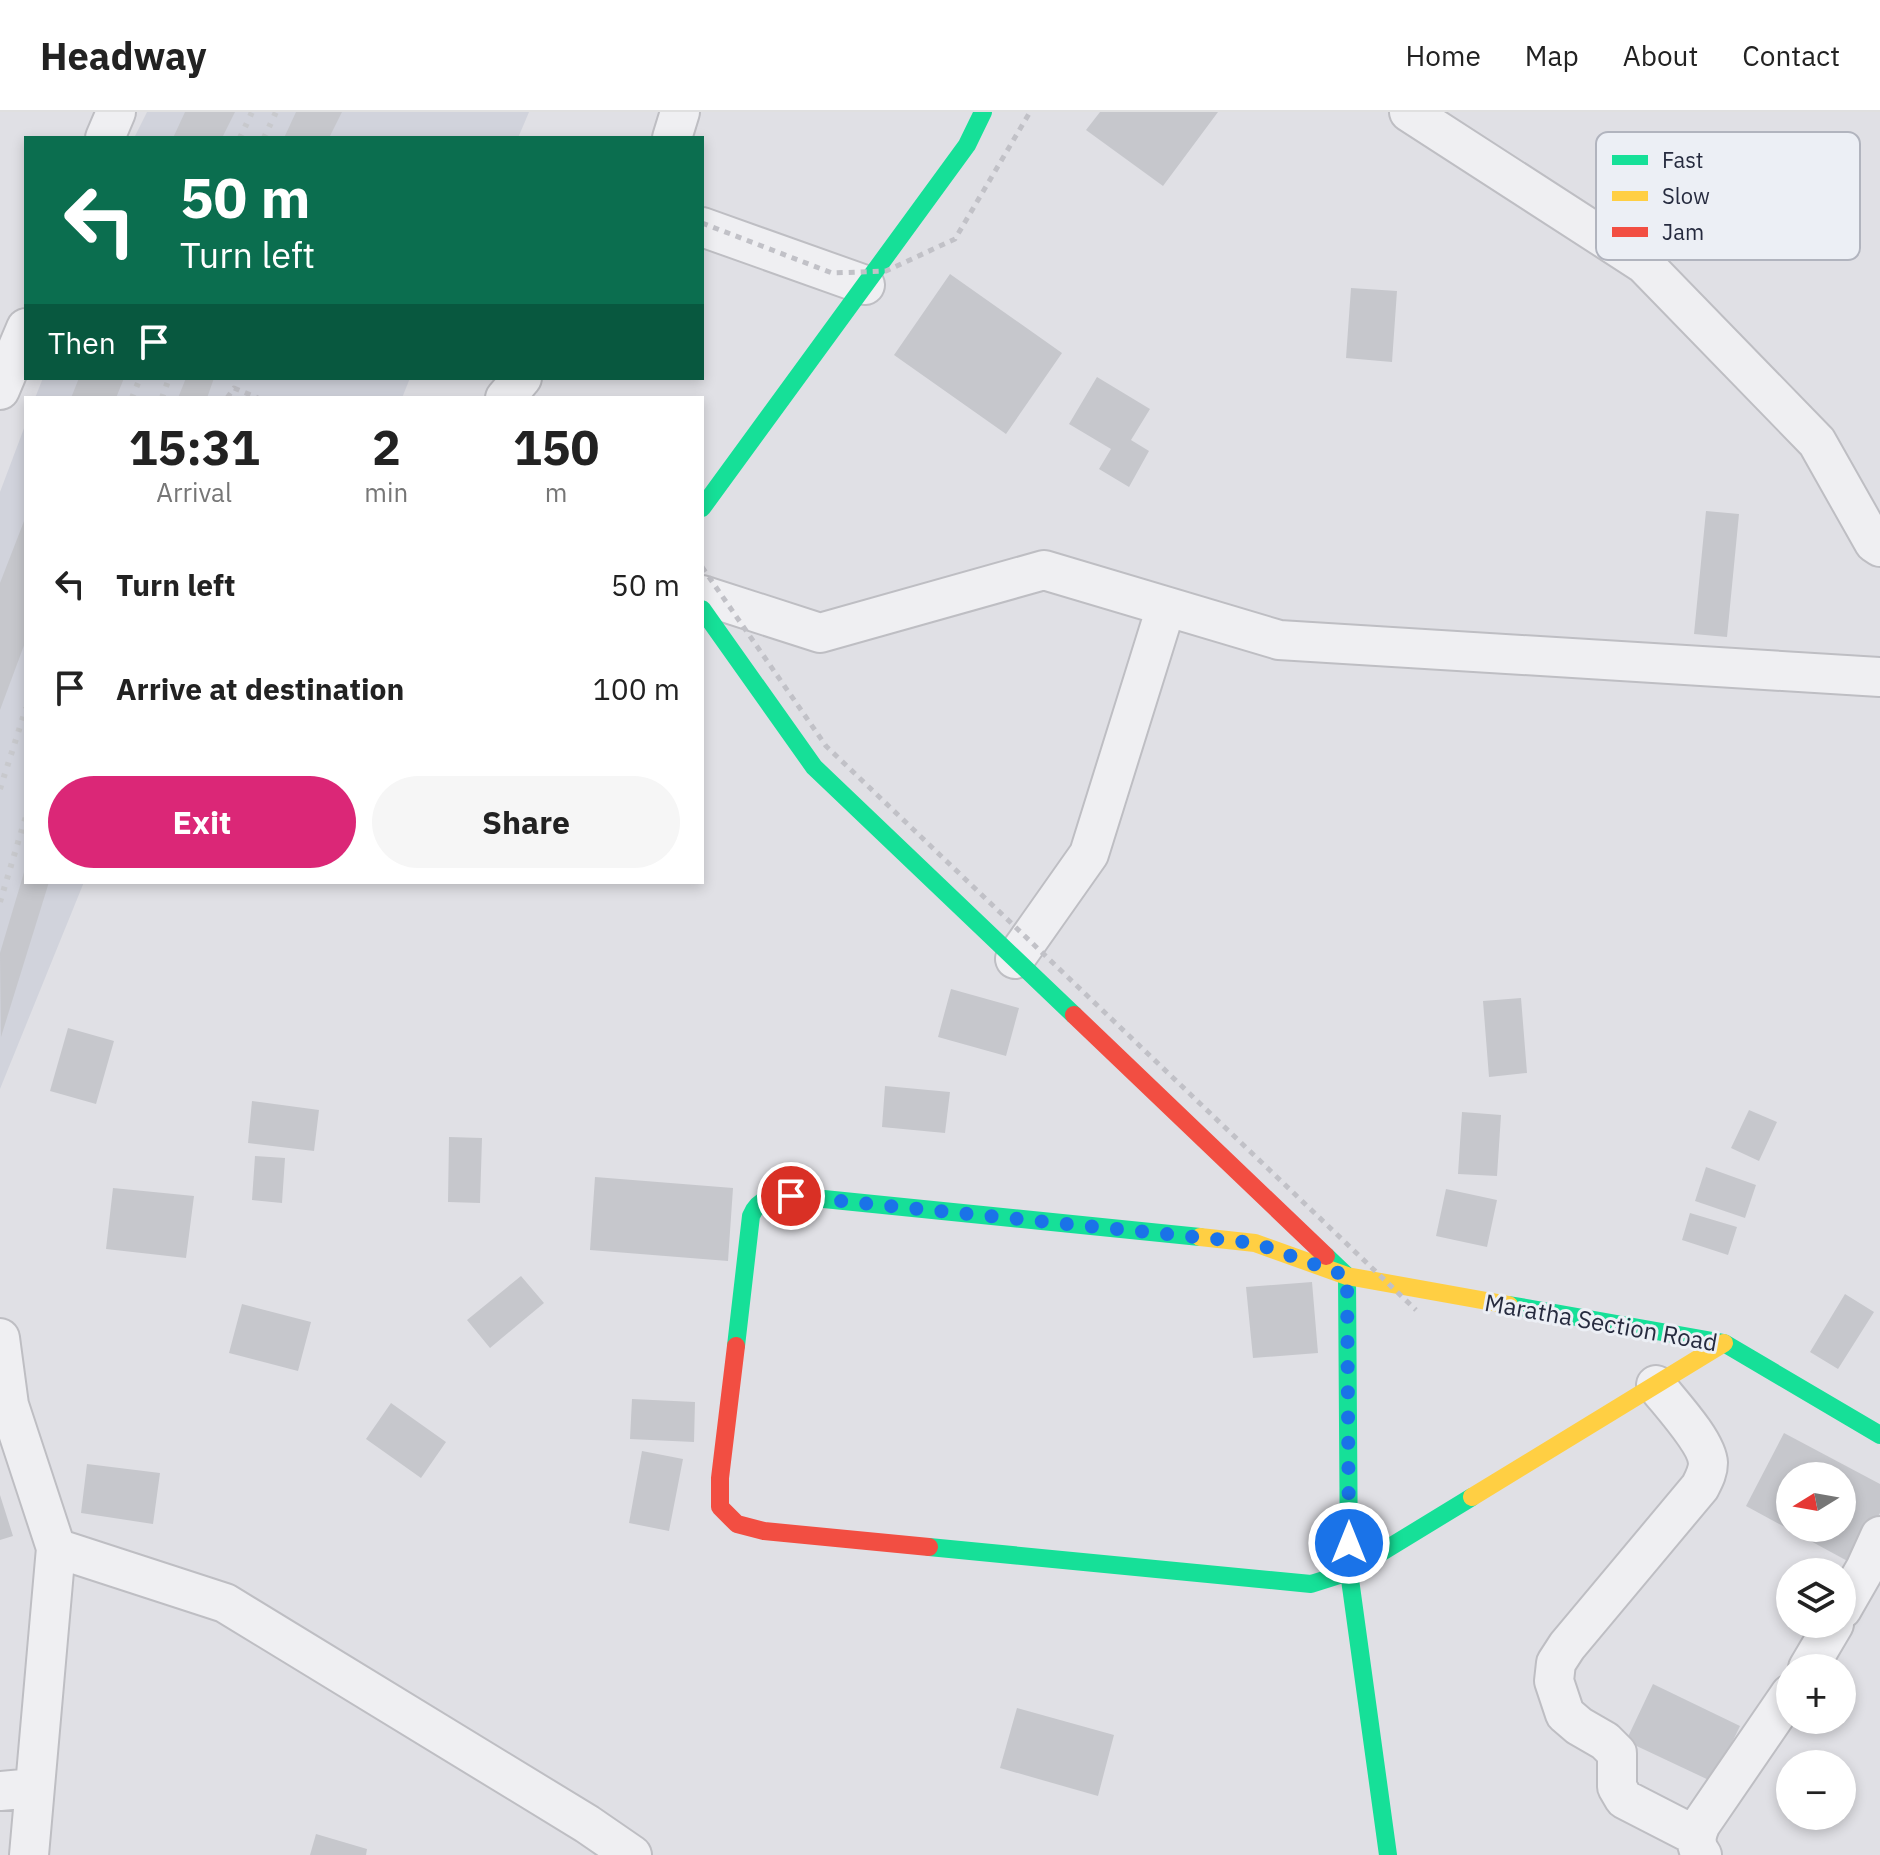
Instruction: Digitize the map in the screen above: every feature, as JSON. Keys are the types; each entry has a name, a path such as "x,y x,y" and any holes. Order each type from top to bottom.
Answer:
{"street":[{"path":"106,136 116,112"},
{"path":"673,136 680,112"},
{"path":"704,505 967,145 983,112"},
{"path":"1409,112 1596,233"},
{"path":"704,226 865,285"},
{"path":"1638,260 1817,442 1874,543 1880,547"},
{"path":"0,390 24,333"},
{"path":"507,396 520,380"},
{"path":"704,596 820,633 1044,570 1279,640 1880,677"},
{"path":"1015,959 1089,854 1166,607"},
{"path":"704,612 814,767 1347,1276 1349,1572 1388,1855"},
{"name":"Maratha Section Road","path":"1349,1572 1311,1584 764,1531 737,1524 720,1507 720,1478 753,1207 761,1200 791,1196 1255,1243 1347,1276 1724,1343 1874,1424"},
{"path":"0,1338 9,1405 56,1548 17,1790 29,1855"},
{"path":"1349,1572 1724,1343"},
{"path":"1656,1385 1703,1446 1708,1459 1708,1472 1700,1487 1556,1663 1554,1681 1565,1714 1605,1741 1617,1753 1617,1787 1624,1799 1699,1846 1701,1824 1776,1714"},
{"path":"1856,1585 1880,1536"},
{"path":"56,1548 225,1603 587,1824 632,1855"}],"path":[{"path":"704,226 832,273 886,271 955,239 1030,112"},
{"path":"228,396 234,388 253,396"},
{"path":"704,570 826,746 1416,1310"}],"shaded area":[{"path":"147,112 529,112 519,136 135,136"},
{"path":"42,380 409,380 403,396 36,396"},
{"path":"24,428 24,884 83,884 0,1089 0,492"}],"building":[{"path":"185,112 235,112 223,136 174,136"},
{"path":"296,112 342,112 330,136 285,136"},
{"path":"1100,112 1218,112 1163,186 1086,130"},
{"path":"950,274 1062,353 1006,434 894,355"},
{"path":"1351,288 1397,291 1392,362 1346,358"},
{"path":"1097,377 1150,409 1131,440 1149,451 1129,487 1099,469 1111,449 1069,424"},
{"path":"78,380 123,380 117,396 72,396"},
{"path":"185,380 213,380 208,396 179,396"},
{"path":"1706,511 1739,514 1727,637 1694,634"},
{"path":"24,521 24,645 0,710 0,583"},
{"path":"24,872 24,884 48,884 1,1037 0,953"},
{"path":"951,989 1019,1008 1006,1056 938,1037"},
{"path":"1521,998 1527,1073 1489,1077 1483,1001"},
{"path":"68,1028 114,1041 96,1104 50,1091"},
{"path":"885,1086 950,1092 945,1133 882,1127"},
{"path":"252,1101 319,1110 314,1151 248,1143"},
{"path":"1749,1110 1777,1122 1759,1161 1731,1148"},
{"path":"1462,1112 1501,1115 1497,1176 1458,1174"},
{"path":"449,1137 482,1138 480,1203 448,1202"},
{"path":"255,1156 285,1158 282,1203 252,1200"},
{"path":"1706,1167 1756,1185 1745,1218 1695,1201"},
{"path":"595,1177 733,1188 728,1261 590,1250"},
{"path":"113,1188 194,1196 186,1258 106,1249"},
{"path":"1446,1189 1497,1200 1487,1247 1436,1236"},
{"path":"1690,1213 1737,1227 1728,1255 1682,1240"},
{"path":"521,1276 544,1303 490,1348 467,1320"},
{"path":"1312,1282 1318,1353 1253,1358 1246,1287"},
{"path":"1845,1294 1874,1312 1838,1369 1810,1352"},
{"path":"242,1304 311,1322 298,1371 229,1353"},
{"path":"632,1399 695,1402 694,1442 630,1439"},
{"path":"391,1403 446,1442 421,1478 366,1439"},
{"path":"1784,1433 1839,1462 1776,1462 1776,1522 1746,1506"},
{"path":"642,1451 683,1459 669,1531 629,1523"},
{"path":"87,1464 160,1473 153,1524 81,1513"},
{"path":"1856,1471 1880,1484 1880,1513 1856,1558 1842,1558 1812,1542 1856,1542"},
{"path":"0,1495 13,1536 0,1540"},
{"path":"1653,1684 1740,1726 1713,1782 1626,1741"},
{"path":"1017,1708 1114,1735 1098,1796 1000,1768"},
{"path":"316,1834 367,1849 366,1855 310,1855"}],"railway":[{"path":"241,136 252,112"},
{"path":"265,136 276,112"},
{"path":"133,396 139,380"},
{"path":"163,396 168,380"},
{"path":"0,789 24,714"},
{"path":"0,902 24,823"}],"traffic: fast":[{"path":"704,505 967,145 983,112"},
{"path":"704,612 814,767 1074,1015"},
{"path":"736,1346 751,1216 760,1203 773,1198 804,1197 1200,1237"},
{"path":"1326,1256 1347,1276 1349,1572 1388,1855"},
{"path":"1509,1305 1724,1343 1880,1435"},
{"path":"929,1547 1311,1584 1349,1572 1472,1497"}],"traffic: slow":[{"path":"1200,1237 1255,1243 1347,1276 1509,1305"},
{"path":"1472,1497 1724,1343"}],"traffic: jam":[{"path":"1074,1015 1326,1256"},
{"path":"736,1346 720,1478 720,1507 737,1524 764,1531 929,1547"}],"route":[{"path":"791,1196 1255,1243 1347,1276 1349,1543"}]}
